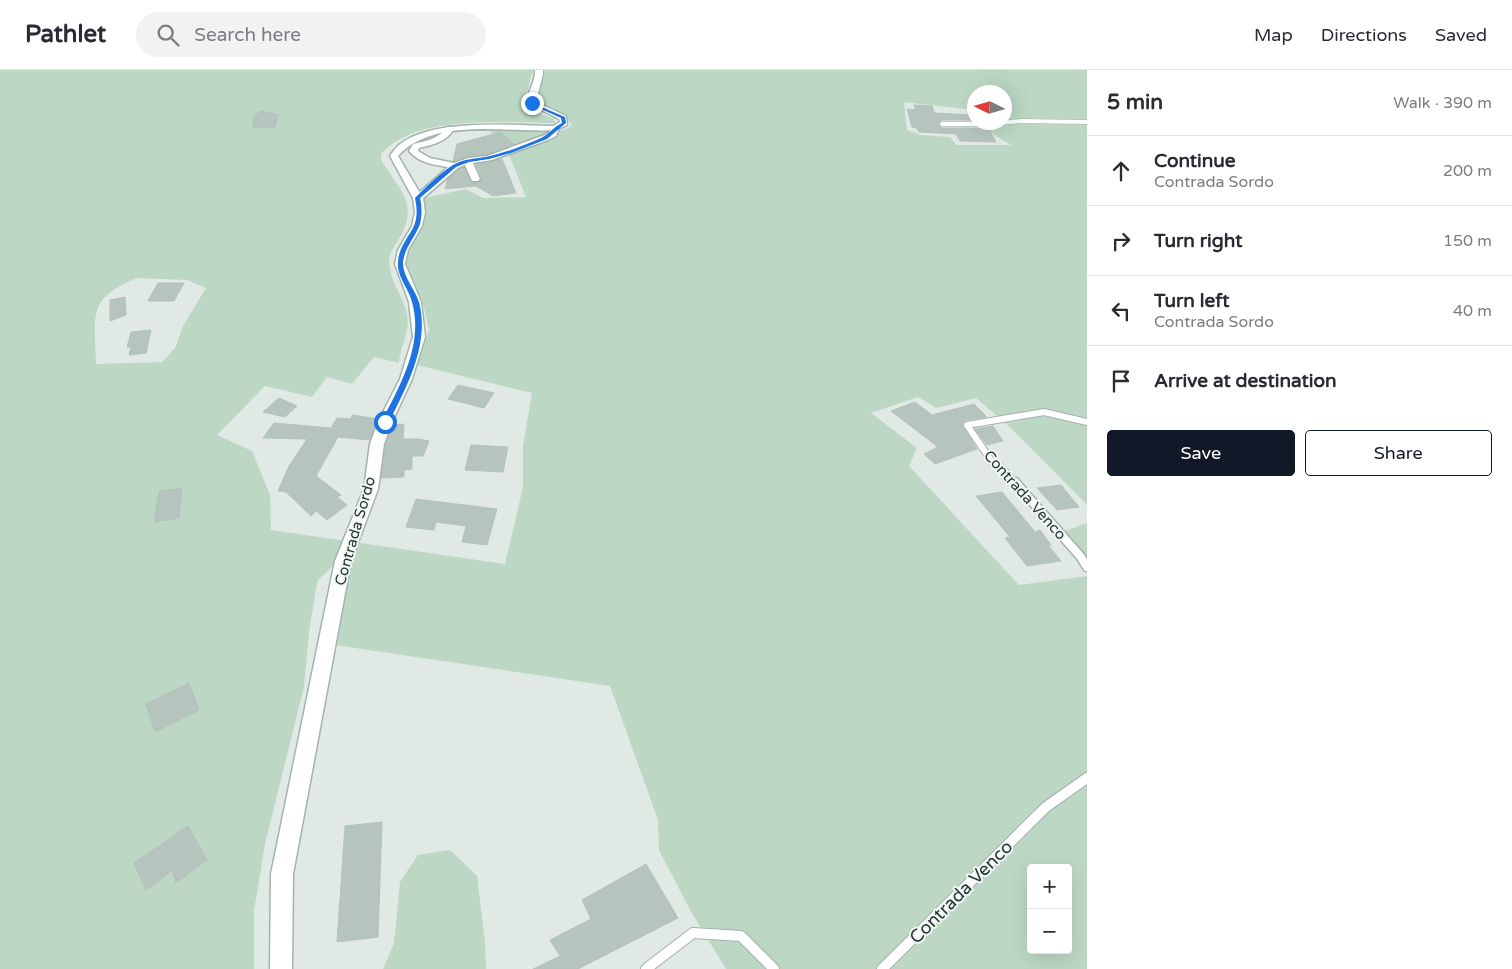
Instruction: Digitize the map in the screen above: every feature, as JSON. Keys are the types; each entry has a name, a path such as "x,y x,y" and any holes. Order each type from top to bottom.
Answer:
{"street":[{"path":"539,70 538,86 531,99 532,103 563,118 564,123 555,128 450,129 418,136 398,147 394,156 418,198 455,166 468,161 489,158 509,152 553,134 555,128"},
{"path":"450,129 448,135 416,146 413,151 418,157 428,161 455,166"},
{"path":"468,161 475,179"},
{"name":"Contrada Sordo","path":"281,969 282,874 343,561 371,488 377,444 385,422 406,380 419,337 416,302 405,280 400,264 403,250 417,226 420,212 418,198"}],"lane":[{"path":"942,124 990,124 1020,120 1087,122"},
{"name":"Contrada Venco","path":"1087,422 1064,415 1044,412 966,425 992,462 1002,468 1080,556 1087,567"},
{"name":"Contrada Venco","path":"882,969 1046,807 1087,778"},
{"path":"646,969 693,933 741,936 774,969"}],"green space":[{"path":"0,70 533,70 524,104 528,110 553,118 556,123 488,122 439,126 416,132 397,141 381,154 381,160 405,197 408,216 405,227 392,250 389,260 391,275 406,310 408,325 399,363 374,357 352,384 327,377 312,397 265,386 217,435 252,451 270,495 271,530 505,564 523,487 523,446 532,393 417,365 429,330 422,299 404,271 410,248 425,221 424,198 466,189 483,198 526,197 505,145 489,131 563,130 572,126 562,115 538,105 538,95 546,70 1087,70 1087,505 1012,429 976,398 936,408 918,397 871,413 917,448 909,466 1019,585 1087,576 1087,969 726,969 690,910 659,850 658,820 610,686 335,645 341,586 357,543 317,583 309,632 304,687 265,844 254,911 254,969 0,969","holes":["967,85 1012,85 1012,130 986,130 1011,145 956,145 950,137 921,135 907,130 904,102 967,109","137,278 187,280 206,288 183,326 175,348 162,362 96,364 95,321 101,302 109,293"]},
{"path":"1087,523 1087,564 1065,531"},
{"path":"450,850 477,876 485,942 486,969 383,969 394,943 400,882 418,855"}],"building":[{"path":"914,105 932,106 934,113 967,115 967,120 942,120 939,125 942,128 989,130 996,142 960,141 956,134 919,132 917,128 912,127 907,109 916,110"},
{"path":"261,111 278,115 275,127 253,128 254,116"},
{"path":"501,132 514,144 487,154 468,156 453,161 457,144"},
{"path":"502,159 516,193 493,196 476,186 445,189 448,179 464,167 470,182 478,183 482,178 476,164"},
{"path":"158,283 184,283 174,301 148,301"},
{"path":"125,297 126,315 110,321 110,300"},
{"path":"151,330 146,353 129,355 131,347 127,347 131,332"},
{"path":"458,385 494,393 484,408 448,399"},
{"path":"279,398 297,406 285,417 263,412"},
{"path":"915,402 932,415 974,404 987,417 966,420 962,425 977,449 935,464 924,454 938,447 891,411"},
{"path":"353,415 378,419 369,440 338,437 316,476 341,495 337,497 347,505 327,520 316,511 311,516 286,492 278,491 289,466 307,439 263,438 274,423 331,428 337,418 350,419"},
{"path":"404,424 403,439 429,441 423,456 412,456 412,469 404,470 404,477 381,478 386,444 393,425"},
{"path":"993,426 1003,441 987,445 975,429"},
{"path":"471,445 508,447 503,472 465,470"},
{"path":"1061,485 1079,507 1057,510 1037,488"},
{"path":"182,488 179,518 154,522 159,491"},
{"path":"1002,492 1035,532 1040,530 1051,545 1048,545 1061,561 1027,566 1005,538 1010,537 976,496"},
{"path":"416,499 497,509 487,545 462,542 466,526 436,522 434,530 406,527"},
{"path":"189,683 199,710 155,732 146,704"},
{"path":"382,822 378,937 337,942 345,826"},
{"path":"188,826 207,860 176,883 172,871 146,890 134,863"},
{"path":"646,864 678,918 578,969 533,969 560,956 550,940 591,919 582,900"}],"route":[{"path":"385,422 406,380 419,337 416,302 405,280 400,264 403,250 417,226 420,212 418,198 455,166 468,161 489,158 509,152 545,138 553,134 555,128 564,123 563,118 532,103"}]}
